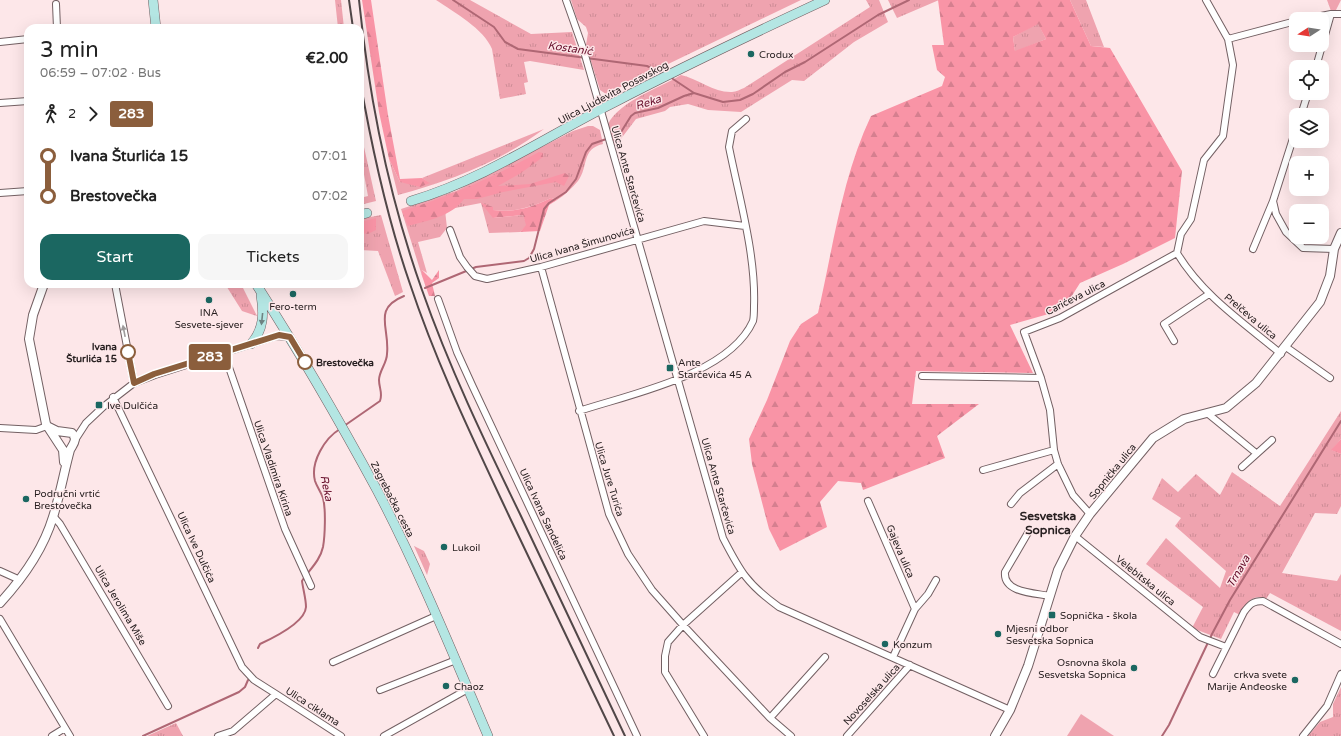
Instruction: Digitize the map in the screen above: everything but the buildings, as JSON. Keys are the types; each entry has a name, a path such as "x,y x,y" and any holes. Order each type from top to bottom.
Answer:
{"main road":[{"path":"153,0 156,24"},
{"name":"Ulica Ljudevita Posavskog","path":"411,201 445,190 501,164 657,81 825,0"},
{"path":"251,344 259,333 262,322 258,288"},
{"name":"Zagrebačka cesta","path":"258,288 290,337 344,430 377,491 456,660 488,736"}],"street":[{"name":"Ulica Ante Starčevića","path":"566,0 589,68 605,128 679,379 723,538 741,573 760,593 779,606 1010,710"},
{"path":"1177,253 1181,234 1191,219 1204,160 1223,136 1233,66 1228,39 1206,0"},
{"path":"56,4 58,24"},
{"path":"1329,20 1331,14 1341,14"},
{"path":"1228,39 1289,23"},
{"path":"0,42 24,39"},
{"path":"0,103 24,101"},
{"path":"579,410 679,379 700,370 723,356 739,342 753,320 755,284 729,147 732,131 746,119"},
{"path":"1253,249 1273,201 1290,148"},
{"path":"0,193 24,191"},
{"path":"1273,201 1276,214 1286,232 1303,248 1334,248"},
{"name":"Ulica Ivana Šimunovića","path":"450,230 460,257 469,269 475,276 487,279 541,267 704,221 745,226"},
{"name":"Sopnička ulica","path":"995,736 1010,710 1028,666 1064,556 1090,514 1153,438 1184,419 1226,408 1256,383 1281,354 1320,302 1326,290 1330,276 1334,248 1341,233"},
{"name":"Prelčeva ulica","path":"1177,253 1185,267 1209,294 1281,354"},
{"name":"Carićeva ulica","path":"1090,514 1073,495 1058,464 1054,450 1050,410 1041,378 1024,332 1060,318 1177,253"},
{"name":"Ulica Jure Turića","path":"541,267 579,410 609,514 628,554 652,590 682,625 770,718 791,736"},
{"path":"43,288 33,315 29,339 47,426 60,444 64,453 64,467"},
{"path":"116,288 134,383"},
{"name":"Prelčeva ulica","path":"1174,341 1164,324 1209,294"},
{"name":"Ulica Ivana Sandelića","path":"438,299 457,352 472,385 637,736"},
{"path":"0,603 20,580 33,561 53,516 64,467 73,443 86,423 114,397 134,383 154,374 279,335 290,337"},
{"path":"1286,346 1330,378"},
{"name":"Ulica Vladimira Kirina","path":"224,353 285,529 311,586"},
{"path":"922,376 1041,378"},
{"name":"Ulica Ive Dulčića","path":"114,397 242,667 254,680 276,694"},
{"path":"1207,413 1256,453"},
{"path":"60,444 60,434 86,423"},
{"path":"0,428 36,430 47,426 56,430 67,431 74,435 73,443 66,448 60,444"},
{"path":"1242,467 1272,440"},
{"path":"983,470 1054,450"},
{"path":"1011,504 1020,494 1058,464"},
{"name":"Gajeva ulica","path":"868,501 915,609"},
{"name":"Ulica Jerolima Miše","path":"53,516 60,524 111,608 168,706"},
{"path":"1029,531 1005,572 1004,579 1008,585 1016,589 1050,596"},
{"name":"Velebitska ulica","path":"1075,536 1200,637 1226,647"},
{"path":"0,571 20,580"},
{"path":"704,736 665,672 665,656 668,642 682,625 741,573"},
{"path":"893,657 915,609 928,594 936,580"},
{"path":"1213,674 1244,612 1249,604 1255,601 1263,601 1341,644"},
{"path":"333,662 436,616"},
{"path":"0,619 70,736"},
{"path":"770,718 825,657"},
{"path":"380,690 456,660"},
{"name":"Novoselska ulica","path":"847,736 910,665"},
{"path":"1304,736 1327,706 1341,674"},
{"path":"384,736 468,689"},
{"name":"Ulica ciklama","path":"218,736 233,731 276,694 341,736"},
{"path":"52,736 66,728"}],"green space":[{"path":"335,0 341,0 344,24 338,24"},
{"path":"362,0 371,0 388,115 400,179 422,178 430,183 420,187 400,182 389,159 379,112"},
{"path":"436,0 470,0 531,34 572,32 584,70 530,61 524,62 528,82 524,83 526,94 500,99 492,49 488,42 476,28"},
{"path":"571,0 801,0 606,94 600,90 586,45 588,33 586,27 577,19"},
{"path":"866,0 879,0 888,22 854,42 804,81 792,80 741,112 708,110 688,104 670,107 665,111 636,119 617,144 614,144 608,124 621,108 641,96 681,75 726,92 737,91 744,88 870,7"},
{"path":"888,0 939,0 897,18"},
{"path":"938,0 1070,0 1091,46 1110,48 1182,171 1175,238 1123,264 1080,283 1068,302 1052,313 1010,325 1033,373 916,371 912,404 979,404 937,436 945,458 863,490 861,483 838,481 820,502 827,527 780,551 769,529 752,464 749,439 767,400 790,341 801,324 818,313 845,188 861,139 871,116 942,86 945,77 937,70 932,45 944,45","holes":["1038,24 1046,39 1015,51 1013,37"]},
{"path":"1070,0 1086,0 1104,47 1091,46"},
{"path":"1327,0 1341,0 1335,12 1331,11"},
{"path":"1038,23 1046,39 1015,52 1013,37"},
{"path":"588,126 593,126 600,130 603,144 596,146 591,150 588,154 578,181 563,196 557,200 551,198 530,207 516,210 493,210 493,218 523,215 527,225 520,232 489,233 481,203 445,210 447,228 440,237 418,242 427,273 422,270 422,276 401,209 456,191 573,131"},
{"path":"544,129 527,141 492,161 455,177 398,195 389,159 400,182 429,183 422,178"},
{"path":"364,147 376,201 364,204 364,197 368,196 364,174"},
{"path":"539,152 543,153 543,157 521,173 498,186 530,184 565,173 569,176 564,186 556,182 503,192 477,199 464,199 453,210 446,214 431,220 408,226 402,211 438,199 472,185"},
{"path":"551,198 557,200 549,205 540,231 520,232 526,225 523,215 493,218 481,203 493,207 493,210 509,211 530,207"},
{"path":"381,215 403,292 395,296 378,251 364,250 364,218"},
{"path":"376,218 376,230 368,234 364,234 364,221"},
{"path":"422,270 432,280 439,270 439,278 432,283 435,296 429,296 422,276"},
{"path":"228,288 243,288 257,316 242,311"},
{"path":"1341,411 1341,439 1332,450 1341,454 1341,506 1337,514 1315,513 1282,573 1337,581 1341,574 1341,631 1270,593 1266,599 1257,597 1250,600 1240,615 1234,612 1221,639 1192,628 1203,607 1146,564 1166,538 1220,588 1226,571 1175,526 1181,518 1152,499 1162,478 1178,492 1196,474 1220,495 1232,472 1280,506"},
{"path":"1341,439 1341,454 1331,450"},
{"path":"414,546 424,551 430,564 427,575"},
{"path":"1341,687 1341,736 1308,736 1320,722 1333,717 1333,704"},
{"path":"1081,714 1114,736 1067,736"},
{"path":"176,723 183,736 147,736"}],"waterway":[{"name":"Kostanić","path":"453,0 494,27 505,42 518,49 647,66 664,74"},
{"name":"Reka","path":"425,288 476,267 524,261 529,258 534,249 544,209 549,203 566,192 576,179 586,152 592,144 615,136 621,132 631,116 635,113 658,108 694,93 723,102 740,100 753,94 785,72 805,62 878,15 909,0"},
{"name":"Kostanić","path":"670,77 694,93"},
{"name":"Reka","path":"344,426 380,401 381,395 379,377 386,361 387,354 385,313 394,301 404,296"},
{"name":"Trnava","path":"1162,736 1169,725 1212,634 1230,600 1341,421"},
{"name":"Reka","path":"258,648 260,644 288,629 300,619 304,613 306,604 302,581 322,552 324,536 324,503 315,481 315,466 324,444 340,429"},
{"name":"Reka","path":"143,736 239,692 245,687 248,680"}],"railway":[{"path":"349,0 352,24"},
{"path":"359,0 362,24"},
{"path":"364,44 368,74 390,183 410,255 432,319 493,459 625,736"},
{"path":"364,101 387,209 402,259 432,344 483,460 614,736"}],"bus line":[{"name":"283","path":"128,352 134,383 154,374 245,347 279,335 290,337 305,362"}],"place":[{"name":"Crodux","path":"751,54"},
{"name":"Fero-term","path":"293,294"},
{"name":"INA Sesvete-sjever","path":"209,300"},
{"name":"Ivana Šturlića 15","path":"128,352"},
{"name":"Brestovečka","path":"305,362"},
{"name":"Ante Starčevića 45 A","path":"670,368"},
{"name":"Ive Dulčića","path":"99,405"},
{"name":"Područni vrtić Brestovečka","path":"26,499"},
{"name":"Lukoil","path":"444,547"},
{"name":"Sopnička - škola","path":"1052,615"},
{"name":"Mjesni odbor Sesvetska Sopnica","path":"998,634"},
{"name":"Konzum","path":"885,644"},
{"name":"Osnovna škola Sesvetska Sopnica","path":"1134,668"},
{"name":"crkva svete Marije Anđeoske","path":"1295,680"},
{"name":"Chaoz","path":"446,686"}],"district":[{"name":"Sesvetska Sopnica","path":"1048,523"}]}
